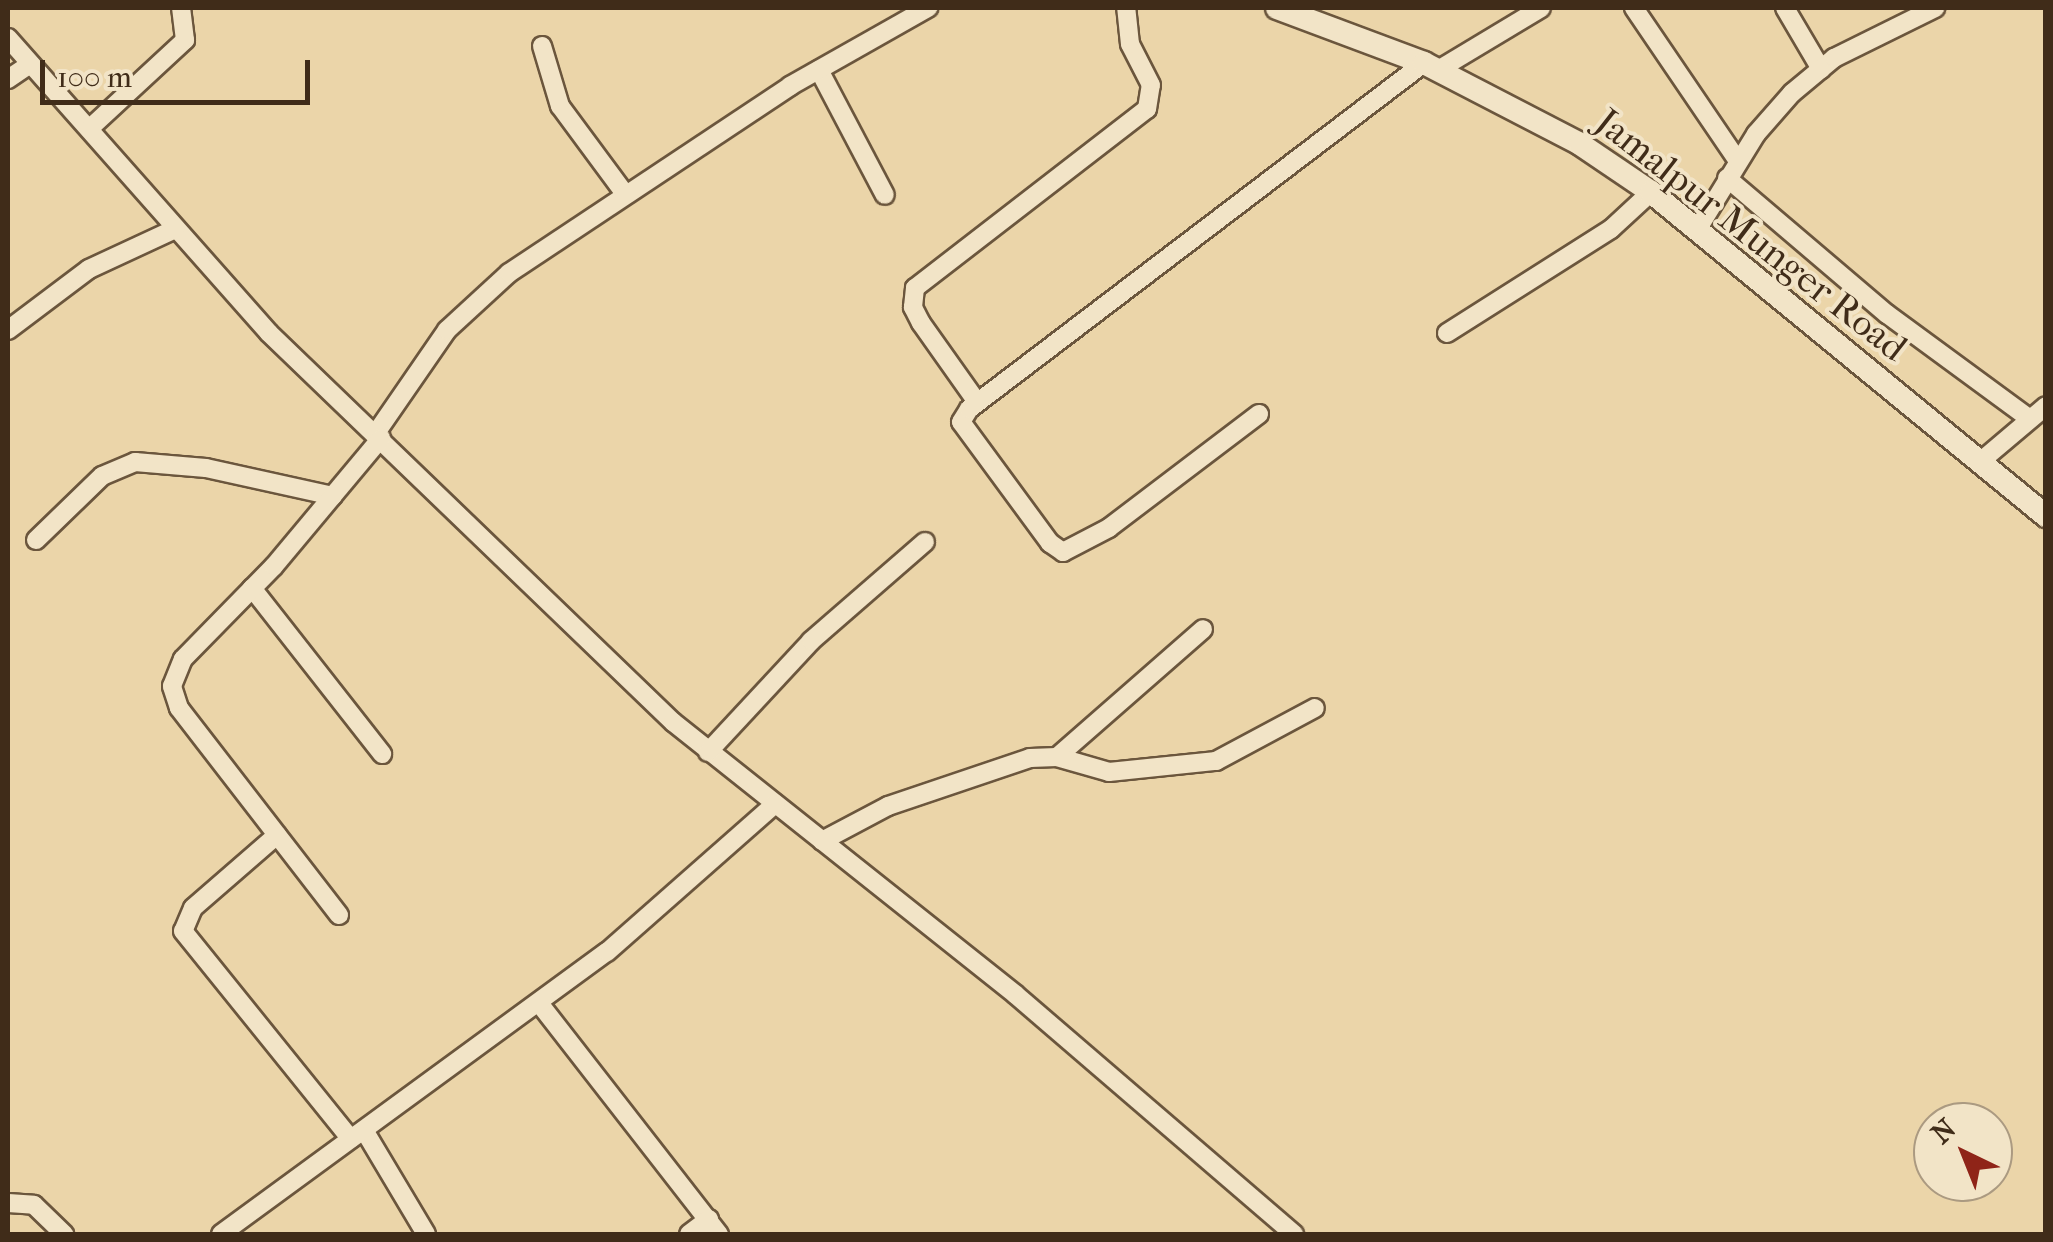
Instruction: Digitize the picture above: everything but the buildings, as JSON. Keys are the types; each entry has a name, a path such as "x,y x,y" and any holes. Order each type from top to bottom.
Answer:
{"street":[{"path":"89,129 186,40 180,8"},
{"path":"339,915 173,698 182,658 252,588 333,496 378,436 447,330 477,300 624,194 819,70 928,8"},
{"path":"977,402 921,323 913,307 915,288 1147,108 1150,85 1130,44 1126,8"},
{"name":"Jamalpur Munger Road","path":"1277,8 1431,67 1557,130 1651,192 2046,516"},
{"path":"1259,414 1108,528 1063,552 965,430 963,415 1431,67 1541,8"},
{"path":"1634,8 1738,161"},
{"path":"1785,8 1821,69"},
{"path":"1696,230 1738,161 1792,92 1882,30 1935,8"},
{"path":"8,38 269,333 708,752 1016,995 1294,1234"},
{"path":"542,46 560,106 624,194"},
{"path":"8,79 30,64"},
{"path":"819,70 886,195"},
{"path":"1727,178 1887,314 2030,419"},
{"path":"1447,333 1611,229 1651,192"},
{"path":"8,330 89,269 174,229"},
{"path":"1981,461 2046,406"},
{"path":"36,540 102,476 135,462 236,473 333,496"},
{"path":"708,752 811,641 925,542"},
{"path":"252,588 382,754"},
{"path":"1057,757 1202,629"},
{"path":"822,841 888,806 1030,758 1057,757 1109,772 1216,761 1315,708"},
{"path":"221,1234 539,1003 775,804"},
{"path":"277,835 194,908 184,931 358,1134 426,1234"},
{"path":"539,1003 714,1227 689,1234"},
{"path":"8,1203 34,1205 64,1234"}]}
